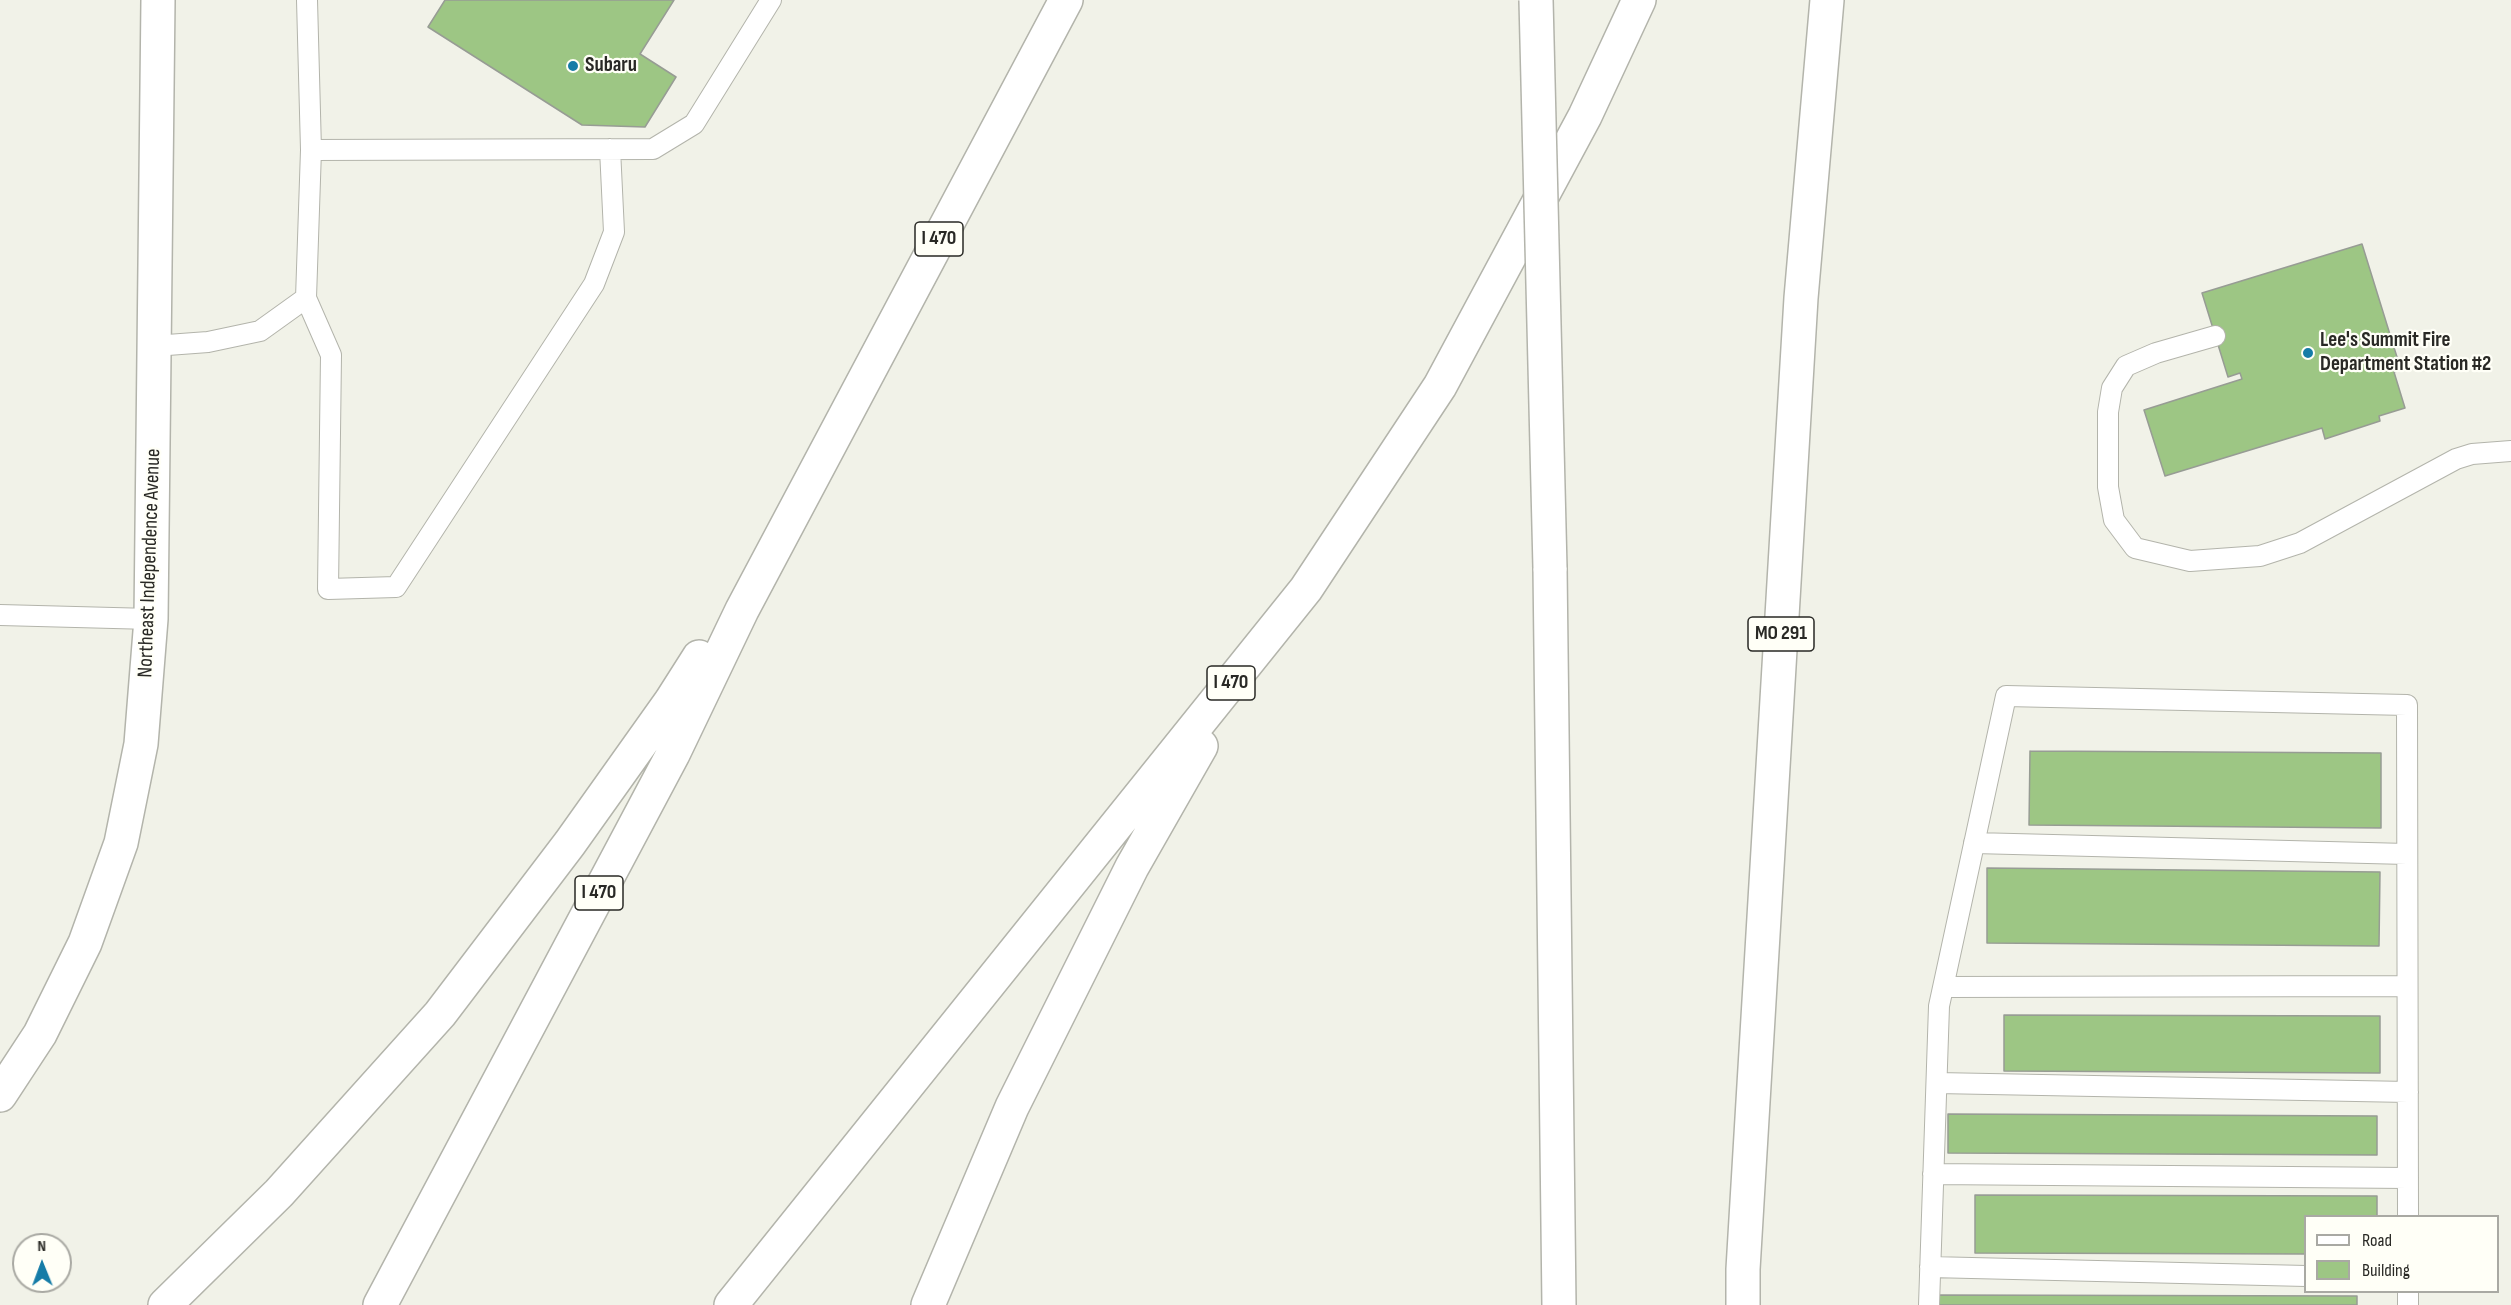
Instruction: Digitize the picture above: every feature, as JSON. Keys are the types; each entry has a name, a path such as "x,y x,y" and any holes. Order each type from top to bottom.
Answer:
{"main road":[{"name":"Northeast Independence Avenue","path":"0,1095 40,1034 86,943 122,843 141,744 151,619 158,0"},
{"name":"I 470","path":"380,1305 662,774 742,610 1066,0"},
{"path":"1536,0 1550,568 1559,1305"},
{"name":"I 470","path":"731,1305 1306,589 1440,386 1585,116 1639,0"},
{"name":"MO 291","path":"1743,1305 1743,1257 1801,298 1827,0"},
{"path":"165,1305 279,1192 440,1014 570,843 671,701 812,478"},
{"path":"928,1305 1012,1107 1132,867 1212,728 1306,589"}],"lane":[{"path":"307,0 311,150 306,298 331,355 328,589 396,587 594,284 614,232 610,150"},
{"path":"311,150 653,149 694,124 771,0"},
{"path":"154,346 208,342 260,331 306,298"},
{"path":"2215,336 2156,353 2126,366 2112,388 2108,412 2108,487 2114,520 2135,548 2190,561 2260,556 2300,543 2456,459 2472,454 2511,451"},
{"path":"0,615 151,619"},
{"path":"1929,1305 1939,1006 2006,696 2407,705 2408,1215"},
{"path":"1974,843 2407,854"},
{"path":"1944,987 2407,986"},
{"path":"1936,1083 2408,1092"},
{"path":"1934,1174 2408,1178"},
{"path":"1930,1267 2304,1276"}],"building":[{"name":"Subaru","path":"445,0 674,0 640,54 676,77 645,127 582,125 428,27"},
{"name":"Lee's Summit Fire Department Station #2","path":"2362,244 2401,370 2394,372 2405,408 2379,416 2380,421 2325,439 2322,428 2165,476 2144,410 2242,379 2240,373 2228,377 2202,293"},
{"path":"2030,751 2381,753 2381,828 2029,825"},
{"path":"1987,868 2380,872 2379,946 1987,943"},
{"path":"2004,1015 2380,1016 2380,1073 2004,1071"},
{"path":"1948,1114 2377,1116 2377,1155 1948,1153"},
{"path":"1975,1195 2377,1196 2377,1215 2304,1215 2304,1254 1975,1253"},
{"path":"1937,1295 2357,1296 2357,1305 1937,1305"}],"place":[{"name":"Subaru","path":"573,66"},
{"name":"Lee's Summit Fire Department Station #2","path":"2308,353"}]}
